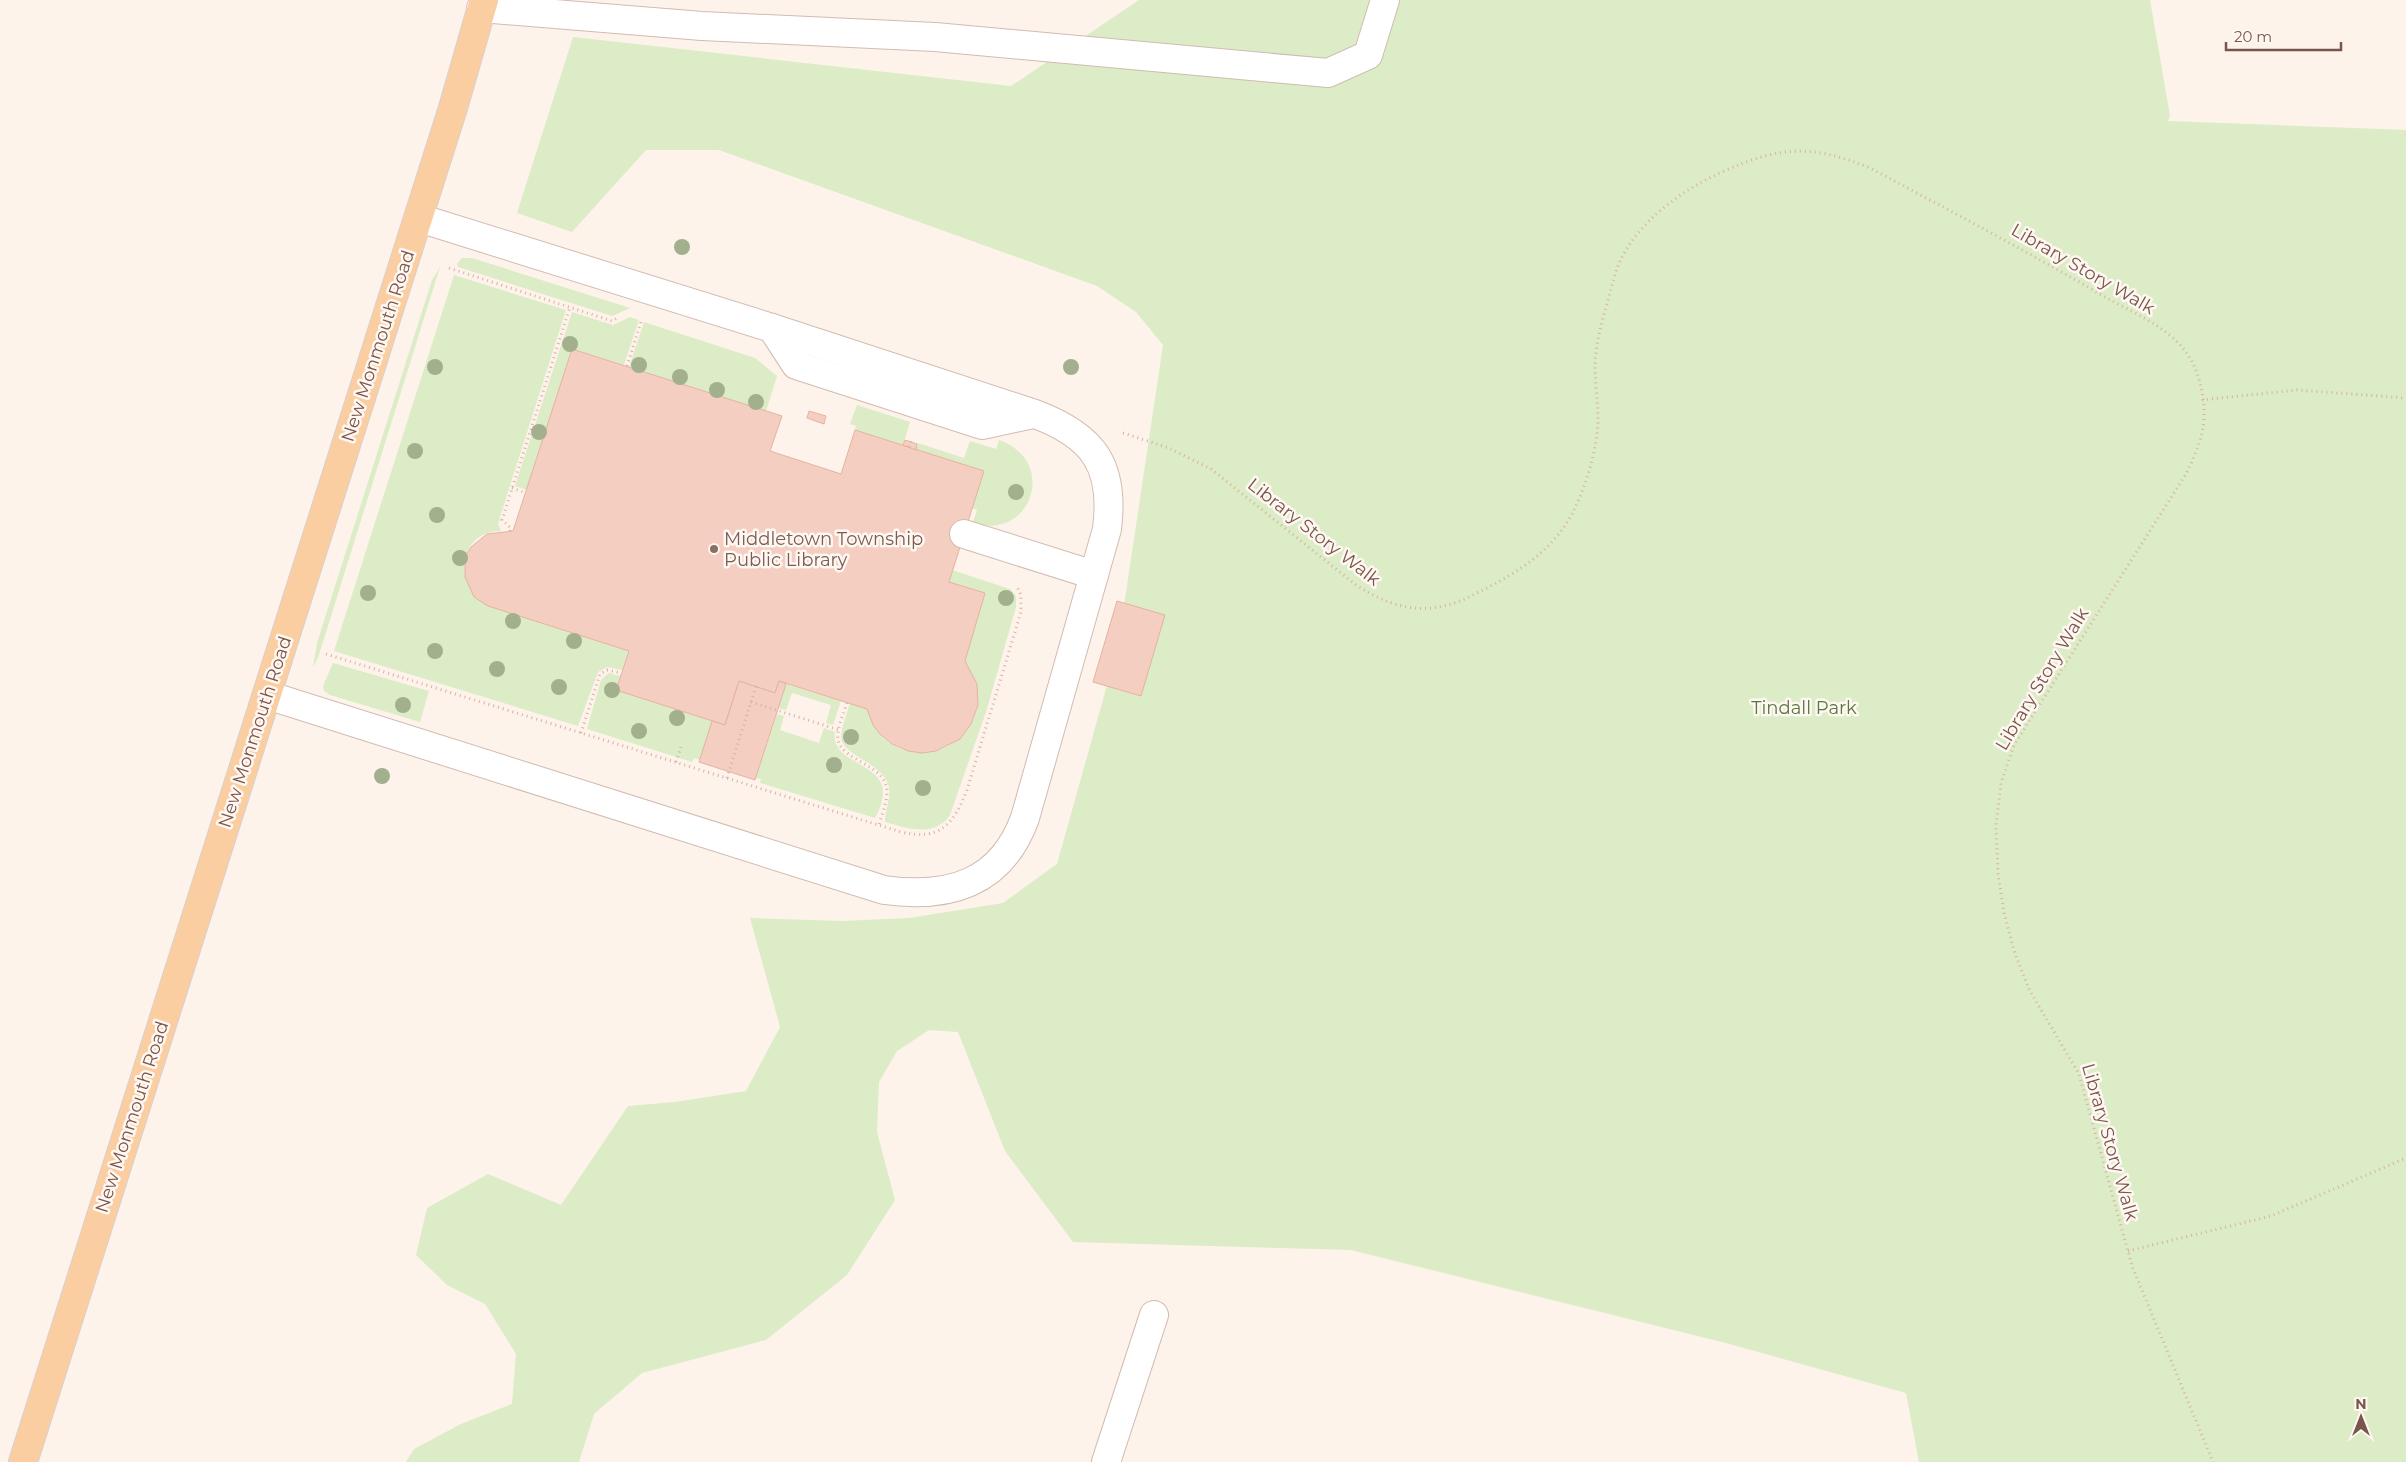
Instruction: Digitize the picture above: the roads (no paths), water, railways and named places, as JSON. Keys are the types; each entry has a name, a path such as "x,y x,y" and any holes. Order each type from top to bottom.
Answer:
{"main road":[{"name":"New Monmouth Road","path":"23,1462 454,108 482,4"}],"street":[{"path":"482,4 702,26 935,37 1328,73 1368,55 1385,0"},
{"path":"267,694 884,890 907,894 930,892 970,883 986,874 1002,860 1018,836 1094,575 1109,512 1110,495 1106,480 1092,450 1081,437 1068,428 1035,414 772,328 419,218"},
{"path":"964,534 1094,575"},
{"path":"1106,1462 1154,1315"}],"place":[{"name":"Middletown Township Public Library","path":"714,549"}],"park label":[{"name":"Tindall Park","path":"1804,708"}]}
